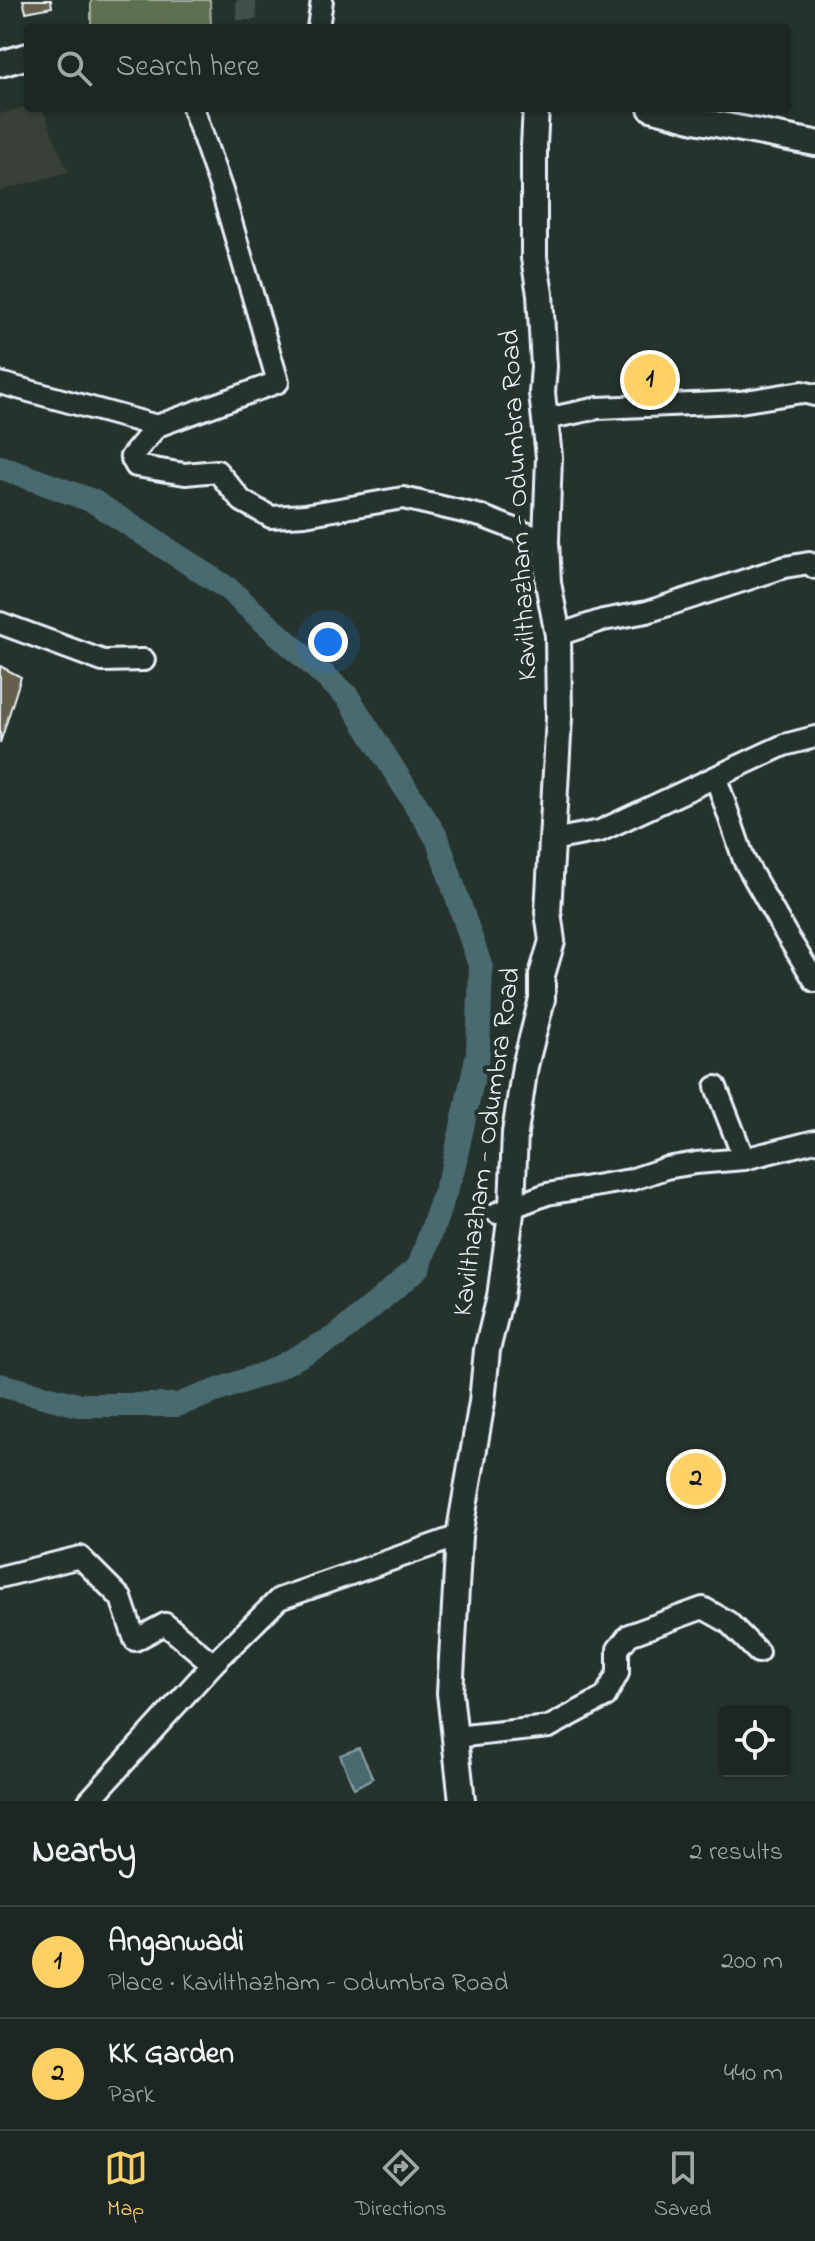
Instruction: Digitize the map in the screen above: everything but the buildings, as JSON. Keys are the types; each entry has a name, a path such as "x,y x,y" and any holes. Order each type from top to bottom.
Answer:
{"main road":[{"path":"0,64 24,57"},
{"name":"Kavilthazham - Odumbra Road","path":"462,1801 450,1693 459,1536 482,1402 487,1350 500,1297 504,1209 525,1066 542,999 542,975 552,941 548,912 559,718 558,635 548,583 546,541 549,457 542,393 544,367 540,294 534,258 536,112"},
{"path":"666,112 815,143"}],"street":[{"path":"319,24 322,0"},
{"path":"194,112 222,191 278,382 157,426 131,457 136,466 185,474 217,471 242,501 271,517 305,515 403,498 481,516 546,541"},
{"path":"0,383 157,426"},
{"path":"546,419 598,408 740,402 802,392 815,395"},
{"path":"558,635 603,620 647,612 785,567 809,563 815,568"},
{"path":"0,623 103,661 144,660"},
{"path":"552,840 600,831 784,745 815,737"},
{"path":"716,778 744,860 815,981"},
{"path":"716,1087 744,1159"},
{"path":"504,1209 547,1194 630,1180 666,1168 744,1159 815,1141"},
{"path":"89,1801 213,1664 279,1599 459,1536"},
{"path":"0,1577 80,1557 121,1598 135,1640 165,1624 213,1664"},
{"path":"455,1737 549,1727 605,1697 618,1673 618,1649 629,1635 703,1608 728,1622 758,1652"}],"shaded area":[{"path":"24,107 24,112 44,112 68,172 0,191 0,114"}],"green space":[{"path":"91,0 210,0 211,24 91,24"},
{"path":"707,1461 714,1484 687,1497 677,1474"}],"water":[{"path":"359,1748 373,1778 354,1788 340,1755"}],"waterway":[{"path":"0,467 93,501 227,588 347,696 437,838 481,968 478,1053 453,1169 419,1267 337,1336 271,1371 177,1405 78,1405 0,1385"}],"tunnel":[{"path":"246,0 247,24"}],"place":[{"name":"Anganwadi","path":"650,380"},
{"name":"KK Garden","path":"696,1479"}]}
